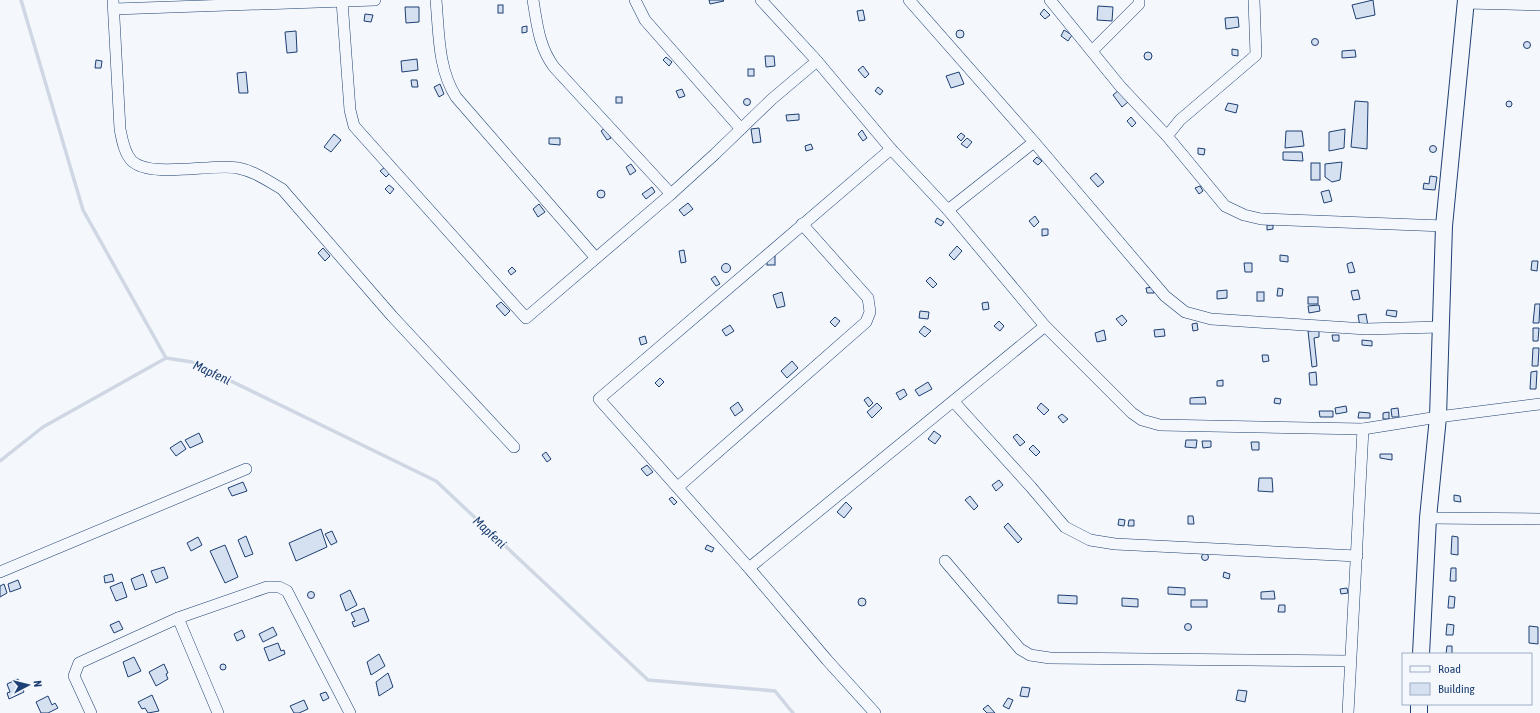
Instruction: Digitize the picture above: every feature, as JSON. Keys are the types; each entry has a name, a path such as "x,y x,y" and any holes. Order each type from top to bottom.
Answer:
{"street":[{"path":"375,0 113,4 120,129 124,148 132,161 146,168 169,170 238,168 261,176 282,190 392,316 514,447"},
{"path":"436,0 444,71 448,84 456,97 595,257"},
{"path":"533,0 540,40 546,55 554,67 670,194"},
{"path":"635,0 645,20 741,129"},
{"path":"761,0 817,61 891,149 948,210 1044,326 1132,413 1142,420 1160,425 1363,429 1438,417 1540,404"},
{"path":"909,0 1034,142 1165,296 1185,312 1211,319 1366,330 1440,327"},
{"path":"1050,0 1120,86 1167,136 1225,206 1244,215 1261,219 1444,226"},
{"path":"1092,51 1139,4 1139,0"},
{"path":"1167,136 1180,120 1256,55 1254,0"},
{"path":"342,1 350,110 354,126 526,318 670,194 772,99 817,61"},
{"path":"1421,653 1428,518 1438,417 1444,226 1466,1 1540,5"},
{"path":"948,210 1034,142"},
{"path":"875,713 827,660 678,487 599,399 891,149"},
{"path":"678,487 866,322 870,312 868,298 802,224"},
{"path":"749,568 954,402 1044,326"},
{"path":"954,402 1065,527 1090,540 1115,544 1357,556"},
{"path":"1348,713 1349,661 1357,556 1363,429"},
{"path":"0,572 246,469"},
{"path":"1428,518 1540,519"},
{"path":"946,561 1020,649 1030,655 1050,658 1349,661"},
{"path":"91,713 74,676 79,663 178,618 268,587 279,587 287,591 350,713"},
{"path":"178,618 218,713"}],"building":[{"path":"709,0 723,0 724,1 710,4"},
{"path":"1373,0 1375,15 1356,19 1352,5"},
{"path":"498,5 503,5 503,13 498,13"},
{"path":"1098,6 1113,7 1112,21 1097,20"},
{"path":"405,7 419,7 419,22 406,23"},
{"path":"1044,9 1050,15 1045,19 1040,14"},
{"path":"863,10 865,20 859,21 857,11"},
{"path":"365,14 373,15 371,22 364,21"},
{"path":"1238,17 1239,27 1226,29 1225,18"},
{"path":"527,26 527,32 522,33 522,27"},
{"path":"958,30 962,30 964,34 962,38 958,38 956,36 956,32"},
{"path":"1064,30 1072,35 1068,41 1061,36"},
{"path":"296,31 297,52 287,53 285,32"},
{"path":"1315,38 1318,39 1318,45 1315,46 1312,45 1311,42 1312,39"},
{"path":"1527,42 1530,45 1527,48 1524,45"},
{"path":"1232,49 1238,50 1238,56 1232,55"},
{"path":"1355,50 1356,57 1342,58 1342,51"},
{"path":"1148,52 1151,53 1151,59 1148,60 1145,59 1144,56 1145,53"},
{"path":"765,56 774,56 775,66 766,67"},
{"path":"666,57 672,62 669,66 663,60"},
{"path":"417,59 418,70 402,72 401,61"},
{"path":"96,60 102,61 101,68 95,68"},
{"path":"863,66 869,74 865,78 858,70"},
{"path":"748,69 754,69 754,76 748,76"},
{"path":"246,72 248,93 239,93 237,73"},
{"path":"959,72 964,84 951,88 946,76"},
{"path":"411,80 417,80 418,87 412,87"},
{"path":"440,84 444,94 439,97 434,87"},
{"path":"878,87 883,91 880,95 875,91"},
{"path":"682,89 685,96 679,98 676,91"},
{"path":"1119,90 1128,102 1122,107 1113,95"},
{"path":"616,97 622,97 622,103 616,103"},
{"path":"747,99 750,102 747,105 744,102"},
{"path":"1355,101 1368,102 1367,149 1351,147"},
{"path":"1509,101 1512,104 1509,107 1506,104"},
{"path":"1228,103 1238,105 1236,113 1225,110"},
{"path":"799,114 799,120 787,121 786,115"},
{"path":"1131,117 1136,123 1132,127 1127,121"},
{"path":"605,128 611,138 607,140 601,131"},
{"path":"759,128 761,142 753,143 751,129"},
{"path":"1345,129 1344,148 1329,151 1329,132"},
{"path":"862,130 867,138 863,141 858,134"},
{"path":"1286,131 1302,131 1304,146 1285,148"},
{"path":"961,133 965,136 961,141 957,137"},
{"path":"334,134 341,140 331,152 324,147"},
{"path":"549,138 560,138 560,145 549,144"},
{"path":"967,138 972,142 967,148 961,144"},
{"path":"811,144 813,149 806,151 805,146"},
{"path":"1433,146 1436,149 1433,152 1430,149"},
{"path":"1198,148 1205,149 1204,155 1198,154"},
{"path":"1283,152 1302,152 1303,161 1283,160"},
{"path":"1037,157 1042,161 1038,165 1033,161"},
{"path":"1342,162 1340,180 1332,182 1325,177 1325,164"},
{"path":"1311,163 1320,163 1320,180 1311,180"},
{"path":"631,164 636,171 630,175 626,167"},
{"path":"385,167 390,173 386,177 380,171"},
{"path":"1096,173 1104,182 1098,187 1090,178"},
{"path":"1430,176 1437,177 1435,190 1423,189 1424,183 1429,184"},
{"path":"389,185 394,189 390,194 385,189"},
{"path":"1200,186 1203,191 1199,194 1195,188"},
{"path":"652,187 655,192 646,199 642,194"},
{"path":"601,190 604,191 604,197 601,198 598,197 597,194 598,191"},
{"path":"1329,190 1332,201 1324,203 1321,192"},
{"path":"688,203 693,209 684,216 679,210"},
{"path":"539,204 545,212 538,217 533,209"},
{"path":"1035,216 1039,222 1034,227 1029,221"},
{"path":"937,218 944,222 941,226 935,222"},
{"path":"1267,225 1273,225 1273,229 1267,230"},
{"path":"1042,229 1048,229 1048,235 1042,236"},
{"path":"957,246 962,251 954,260 949,255"},
{"path":"323,248 330,256 325,261 318,253"},
{"path":"684,250 686,262 681,263 679,251"},
{"path":"1280,255 1288,256 1288,262 1280,261"},
{"path":"767,256 775,256 775,265 767,265"},
{"path":"1532,261 1538,261 1537,271 1531,270"},
{"path":"1352,262 1355,272 1349,273 1347,264"},
{"path":"726,263 731,268 726,273 721,268"},
{"path":"1244,263 1252,263 1252,272 1245,272"},
{"path":"512,267 516,271 511,275 508,271"},
{"path":"715,276 720,284 716,286 711,279"},
{"path":"930,277 937,284 933,288 926,281"},
{"path":"1153,287 1154,293 1147,293 1146,288"},
{"path":"1278,288 1283,289 1282,296 1277,296"},
{"path":"1227,290 1227,298 1217,299 1217,291"},
{"path":"1358,290 1360,299 1353,300 1351,291"},
{"path":"782,292 785,306 777,308 773,295"},
{"path":"1257,292 1264,292 1264,301 1257,301"},
{"path":"1308,297 1318,297 1318,304 1308,304"},
{"path":"501,302 510,311 505,316 496,306"},
{"path":"988,302 989,309 983,310 982,303"},
{"path":"1535,304 1540,304 1539,323 1533,323"},
{"path":"1319,305 1320,311 1309,313 1308,306"},
{"path":"1387,310 1397,311 1396,317 1386,315"},
{"path":"920,311 929,312 928,319 919,318"},
{"path":"1366,314 1368,326 1360,327 1358,315"},
{"path":"1122,315 1127,321 1122,326 1116,319"},
{"path":"835,317 840,321 835,327 830,322"},
{"path":"999,321 1004,326 1000,331 994,326"},
{"path":"1197,323 1198,330 1193,331 1192,324"},
{"path":"730,325 734,331 726,336 722,330"},
{"path":"924,326 931,331 925,337 919,332"},
{"path":"1533,328 1539,328 1538,341 1533,341"},
{"path":"1164,329 1165,336 1155,337 1154,330"},
{"path":"1104,330 1106,340 1097,342 1095,333"},
{"path":"1319,330 1319,337 1314,338 1317,366 1312,367 1308,331"},
{"path":"1332,335 1339,335 1339,341 1333,341"},
{"path":"645,336 647,343 641,345 639,338"},
{"path":"1362,340 1372,341 1372,346 1362,345"},
{"path":"1533,348 1539,348 1538,366 1532,366"},
{"path":"1262,355 1268,355 1269,361 1263,362"},
{"path":"792,361 798,368 787,378 781,371"},
{"path":"1537,371 1536,389 1530,389 1531,372"},
{"path":"1316,372 1317,385 1310,385 1309,373"},
{"path":"660,378 664,382 659,387 655,383"},
{"path":"1223,380 1223,386 1217,386 1217,381"},
{"path":"928,382 932,389 919,396 915,390"},
{"path":"904,389 907,395 900,400 896,393"},
{"path":"868,397 873,403 869,407 864,400"},
{"path":"1205,397 1206,404 1190,404 1190,398"},
{"path":"1275,398 1281,399 1280,404 1274,403"},
{"path":"738,402 743,410 735,416 730,408"},
{"path":"877,403 882,408 872,418 867,412"},
{"path":"1041,403 1049,410 1044,415 1037,408"},
{"path":"1346,406 1347,412 1336,414 1335,408"},
{"path":"1398,408 1399,417 1392,417 1391,409"},
{"path":"1319,411 1333,411 1333,417 1320,417"},
{"path":"1359,412 1370,413 1370,418 1358,418"},
{"path":"1389,412 1389,419 1383,419 1383,413"},
{"path":"1062,414 1068,419 1063,423 1058,417"},
{"path":"934,431 941,436 935,444 928,439"},
{"path":"199,433 203,442 190,448 185,440"},
{"path":"1017,434 1025,442 1020,446 1013,437"},
{"path":"1186,440 1197,440 1196,448 1185,447"},
{"path":"181,441 186,449 176,456 170,448"},
{"path":"1202,441 1211,441 1211,447 1203,448"},
{"path":"1251,442 1259,442 1259,450 1252,450"},
{"path":"1033,445 1040,452 1036,456 1029,449"},
{"path":"546,452 551,459 547,462 542,455"},
{"path":"1380,454 1392,454 1392,460 1380,458"},
{"path":"647,465 653,472 647,476 641,469"},
{"path":"1259,478 1272,478 1273,492 1258,491"},
{"path":"999,480 1003,485 996,491 992,485"},
{"path":"243,482 247,491 232,496 228,488"},
{"path":"1454,495 1460,496 1461,502 1454,501"},
{"path":"970,496 978,506 974,510 965,500"},
{"path":"672,497 677,502 674,505 669,499"},
{"path":"846,502 852,508 844,518 837,512"},
{"path":"1188,516 1193,516 1194,524 1188,524"},
{"path":"1119,519 1125,520 1124,526 1118,525"},
{"path":"1129,520 1134,520 1134,526 1128,526"},
{"path":"1008,523 1022,539 1018,543 1004,527"},
{"path":"321,529 327,547 296,561 289,543"},
{"path":"332,531 337,542 331,545 325,534"},
{"path":"246,536 253,554 245,557 238,540"},
{"path":"1452,536 1458,537 1458,555 1451,554"},
{"path":"198,537 202,545 191,551 187,543"},
{"path":"225,545 238,577 225,583 210,551"},
{"path":"707,545 714,548 712,552 705,549"},
{"path":"1205,554 1208,557 1205,560 1202,557"},
{"path":"164,567 168,578 156,583 151,571"},
{"path":"1451,568 1456,568 1456,581 1450,581"},
{"path":"1224,572 1230,574 1229,579 1223,577"},
{"path":"112,574 114,581 105,583 104,576"},
{"path":"143,574 147,586 135,590 131,579"},
{"path":"18,580 21,588 10,592 8,584"},
{"path":"122,582 127,597 116,601 110,587"},
{"path":"4,584 7,593 0,597 0,586"},
{"path":"1168,587 1185,588 1185,595 1168,594"},
{"path":"1347,588 1348,593 1341,594 1340,589"},
{"path":"350,590 357,605 346,611 340,595"},
{"path":"311,591 314,592 314,598 311,599 308,598 307,595 308,592"},
{"path":"1274,591 1275,599 1261,599 1261,592"},
{"path":"1058,595 1077,596 1077,604 1058,603"},
{"path":"1449,596 1455,597 1454,608 1448,608"},
{"path":"862,598 865,599 865,605 862,606 859,605 858,602 859,599"},
{"path":"1122,598 1138,599 1138,607 1122,606"},
{"path":"1191,600 1207,600 1207,607 1191,607"},
{"path":"1279,605 1285,605 1285,612 1278,612"},
{"path":"364,608 369,621 354,627 352,622 355,621 351,613"},
{"path":"119,621 123,629 114,633 110,625"},
{"path":"1188,624 1191,627 1188,630 1185,627"},
{"path":"1447,624 1454,625 1453,635 1446,635"},
{"path":"1529,626 1538,627 1538,644 1529,643"},
{"path":"273,627 277,635 263,642 259,634"},
{"path":"242,630 245,637 237,641 234,634"},
{"path":"278,643 281,651 284,650 285,654 269,661 264,648"},
{"path":"1447,646 1452,646 1452,653 1446,653"},
{"path":"379,654 385,666 371,675 367,662"},
{"path":"134,657 141,671 128,677 123,662"},
{"path":"164,664 168,673 166,674 168,679 156,686 149,672"},
{"path":"223,664 226,667 223,670 220,667"},
{"path":"388,673 393,687 379,696 376,682"},
{"path":"18,679 24,692 9,699 7,693 10,692 7,684"},
{"path":"1022,687 1030,688 1028,697 1020,696"},
{"path":"1238,690 1247,691 1245,702 1236,700"},
{"path":"326,692 329,698 323,701 320,694"},
{"path":"152,695 159,711 148,713 145,708 142,709 138,702"},
{"path":"48,696 52,705 55,703 58,708 48,713 41,713 36,702"},
{"path":"1008,698 1013,700 1009,709 1003,706"},
{"path":"304,700 308,709 299,713 294,713 290,706"},
{"path":"988,705 995,713 987,713 983,709"}],"waterway":[{"path":"21,0 83,210 166,358"},
{"name":"Mapfeni","path":"166,358 192,362 436,481 648,680 775,691 793,713"},
{"path":"0,461 43,427 166,358"}]}
